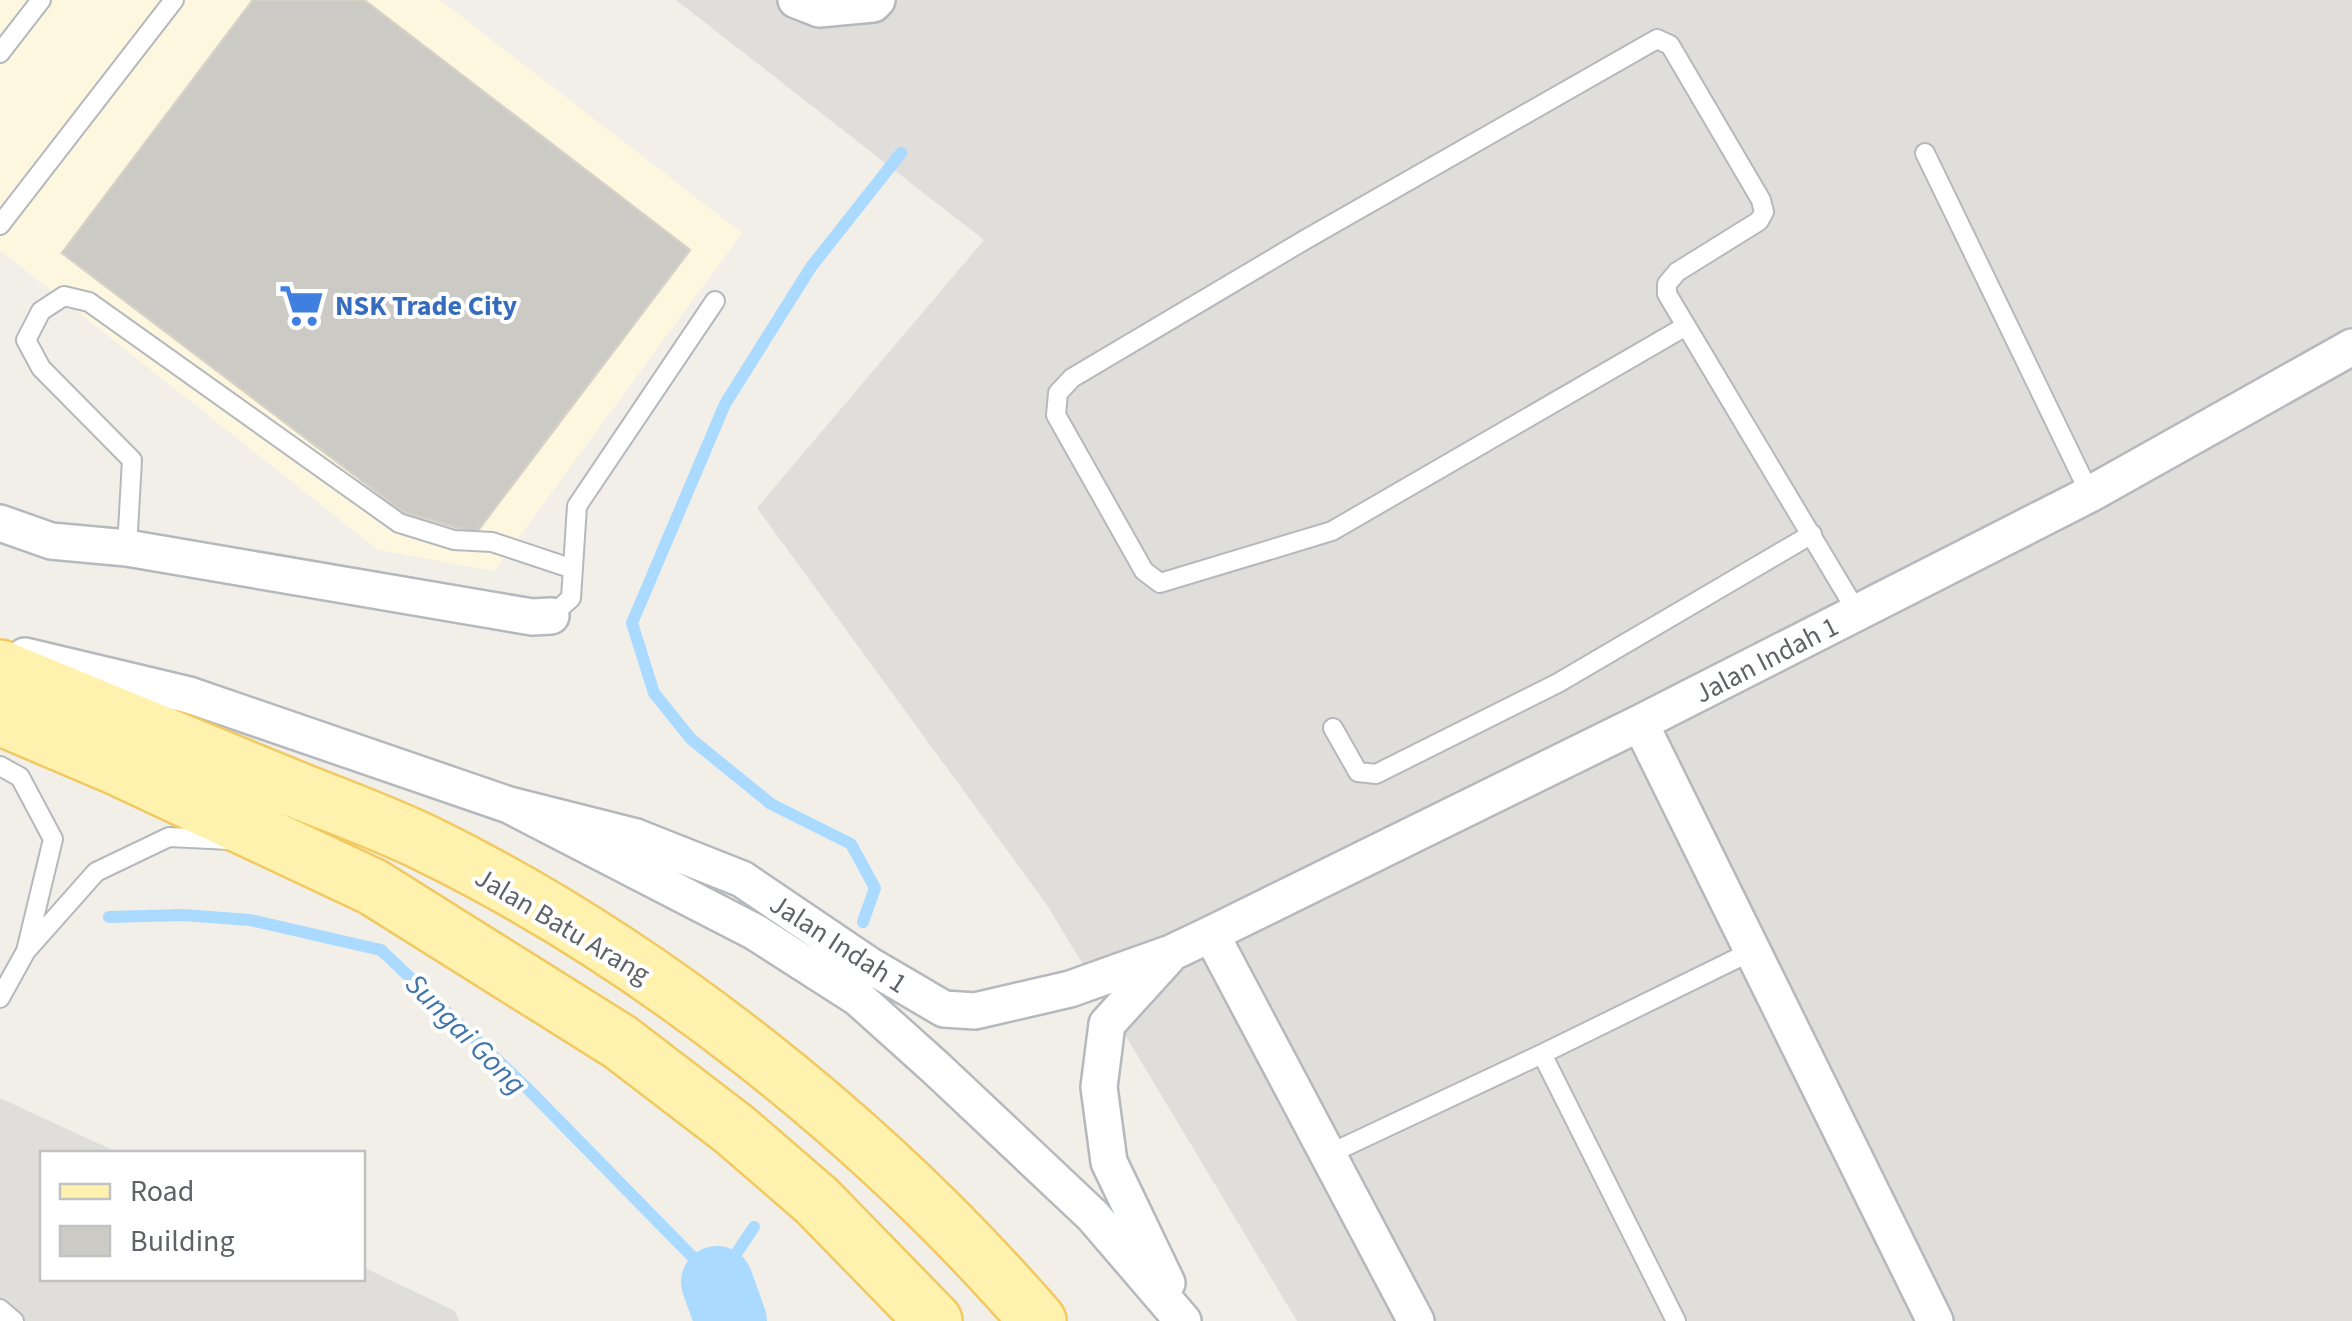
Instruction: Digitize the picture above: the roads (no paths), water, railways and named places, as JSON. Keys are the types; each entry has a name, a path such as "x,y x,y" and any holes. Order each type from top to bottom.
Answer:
{"main road":[{"name":"Jalan Batu Arang","path":"0,668 426,844 561,919 694,1006 816,1104 883,1162 1038,1321"},
{"path":"0,717 122,768 374,887 620,1042 735,1130 816,1202 934,1321"}],"street":[{"path":"796,0 818,10 875,2"},
{"name":"Jalan Indah 1","path":"509,804 636,838 742,879 869,965 944,1009 975,1010 1018,1004 1171,954 1640,723 2090,494 2352,348"},
{"path":"0,523 51,540 127,548 532,617 551,616"},
{"path":"0,650 189,695 509,804 755,932 858,998 1093,1216 1184,1321"},
{"path":"1640,723 1935,1321"},
{"path":"1211,934 1416,1321"},
{"name":"Jalan Indah 1","path":"1171,954 1108,1024 1100,1087 1109,1162 1184,1321"}],"lane":[{"path":"0,53 42,0"},
{"path":"0,225 174,0"},
{"path":"1686,326 1332,531 1160,583 1144,571 1056,415 1058,394 1072,378 1657,39 1670,45 1761,200 1764,212 1759,221 1677,272 1667,284 1667,294 1857,612"},
{"path":"1925,153 2090,494"},
{"path":"127,548 132,460 41,368 26,340 41,311 64,296 90,302 399,523 454,540 492,542 573,569"},
{"path":"551,616 571,598 577,506 715,301"},
{"path":"1333,728 1358,772 1376,774 1558,683 1812,534"},
{"path":"0,766 20,777 53,839 26,951"},
{"path":"0,998 26,951 96,872 169,838 280,843"},
{"path":"1328,1154 1752,951"},
{"path":"1542,1054 1676,1321"},
{"path":"0,1308 14,1321"}],"waterway":[{"path":"863,922 875,888 851,844 771,804 691,739 654,693 632,623 725,404 811,267 901,153"},
{"name":"Sungai Gong","path":"109,917 183,915 250,920 381,950 526,1087 717,1282 754,1227"},
{"name":"Sungai Gong","path":"717,1282 731,1321"}],"place":[{"name":"NSK Trade City","path":"302,305"}]}
